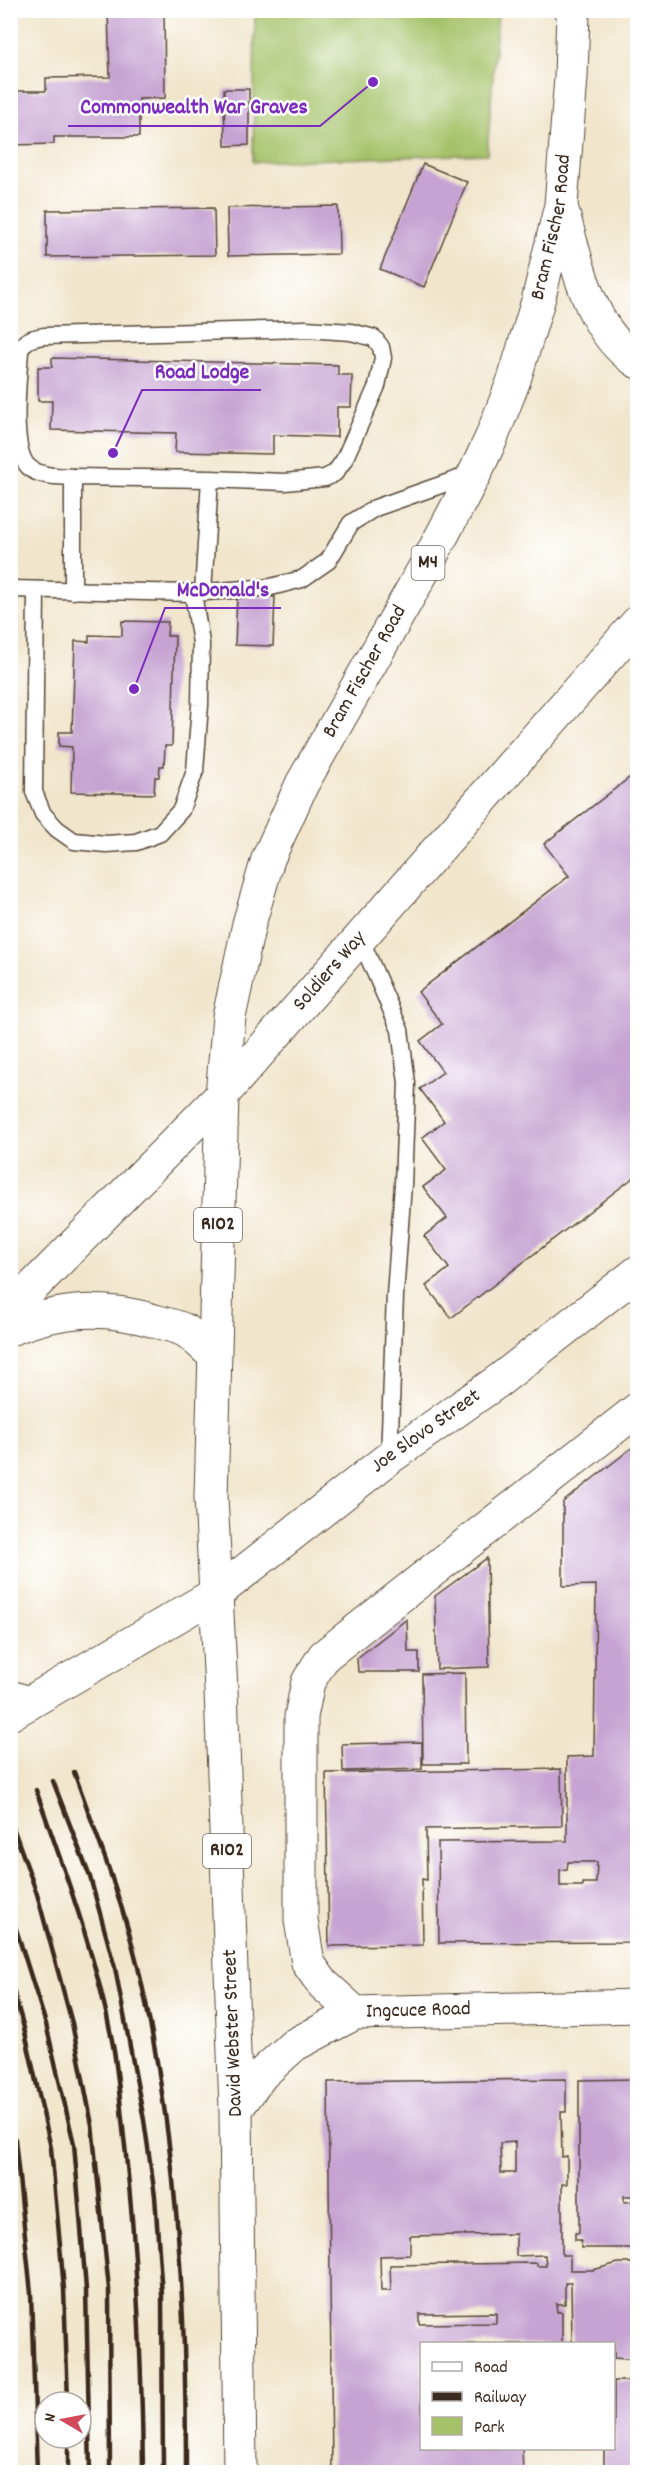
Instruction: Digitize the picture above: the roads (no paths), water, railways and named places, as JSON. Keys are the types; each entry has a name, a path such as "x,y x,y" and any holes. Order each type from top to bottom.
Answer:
{"main road":[{"name":"Bram Fischer Road","path":"222,1095 229,1017 249,924 268,859 302,784 428,562 475,473 514,380 538,301 561,205 572,78 573,10"},
{"path":"561,205 585,290 612,337 629,357 638,362"},
{"name":"Soldiers Way","path":"10,1310 222,1095 638,622"},
{"name":"R102","path":"217,1593 211,1497 222,1095"},
{"name":"Joe Slovo Street","path":"17,1704 217,1593 389,1458 501,1379 638,1272"},
{"path":"10,1329 36,1318 65,1312 100,1310 138,1316 184,1330 214,1355"},
{"path":"355,2013 323,1984 308,1962 301,1920 301,1717 308,1682 324,1656 638,1408"},
{"name":"David Webster Street","path":"217,1593 240,2232 240,2472"},
{"name":"Ingcuce Road","path":"236,2109 262,2074 294,2045 355,2013 638,2006"}],"lane":[{"path":"306,329 351,332 374,338 381,347 383,358 377,386 344,460 335,473 325,478 285,482 210,479 73,477 44,474 30,468 21,456 17,433 20,350 24,342 44,336 306,329"},
{"path":"10,589 198,593 271,587 302,579 328,561 351,523 367,513 409,494 475,473"},
{"path":"73,477 73,591"},
{"path":"36,590 34,792 43,814 57,829 74,841 106,844 136,842 160,833 181,810 195,771 200,705 201,643 198,593 210,479"},
{"path":"360,938 400,1030 407,1083 395,1295 389,1458"}],"railway":[{"path":"74,1772 109,1868 132,1942 162,2092 177,2218 181,2281 186,2472"},
{"path":"53,1781 90,1877 115,1968 144,2120 155,2196 162,2295 163,2472"},
{"path":"36,1790 90,1951 114,2051 136,2268 143,2472"},
{"path":"10,1819 37,1894 72,2023 92,2125 109,2289 110,2472"},
{"path":"10,1910 46,2024 74,2144 86,2289 90,2472"},
{"path":"10,1979 24,2028 51,2148 64,2289 68,2390"},
{"path":"15,2139 31,2293 37,2472"},
{"path":"68,2450 68,2472"}],"place":[{"name":"Commonwealth War Graves","path":"373,82"},
{"name":"Road Lodge","path":"113,453"},
{"name":"McDonald's","path":"134,689"}]}
